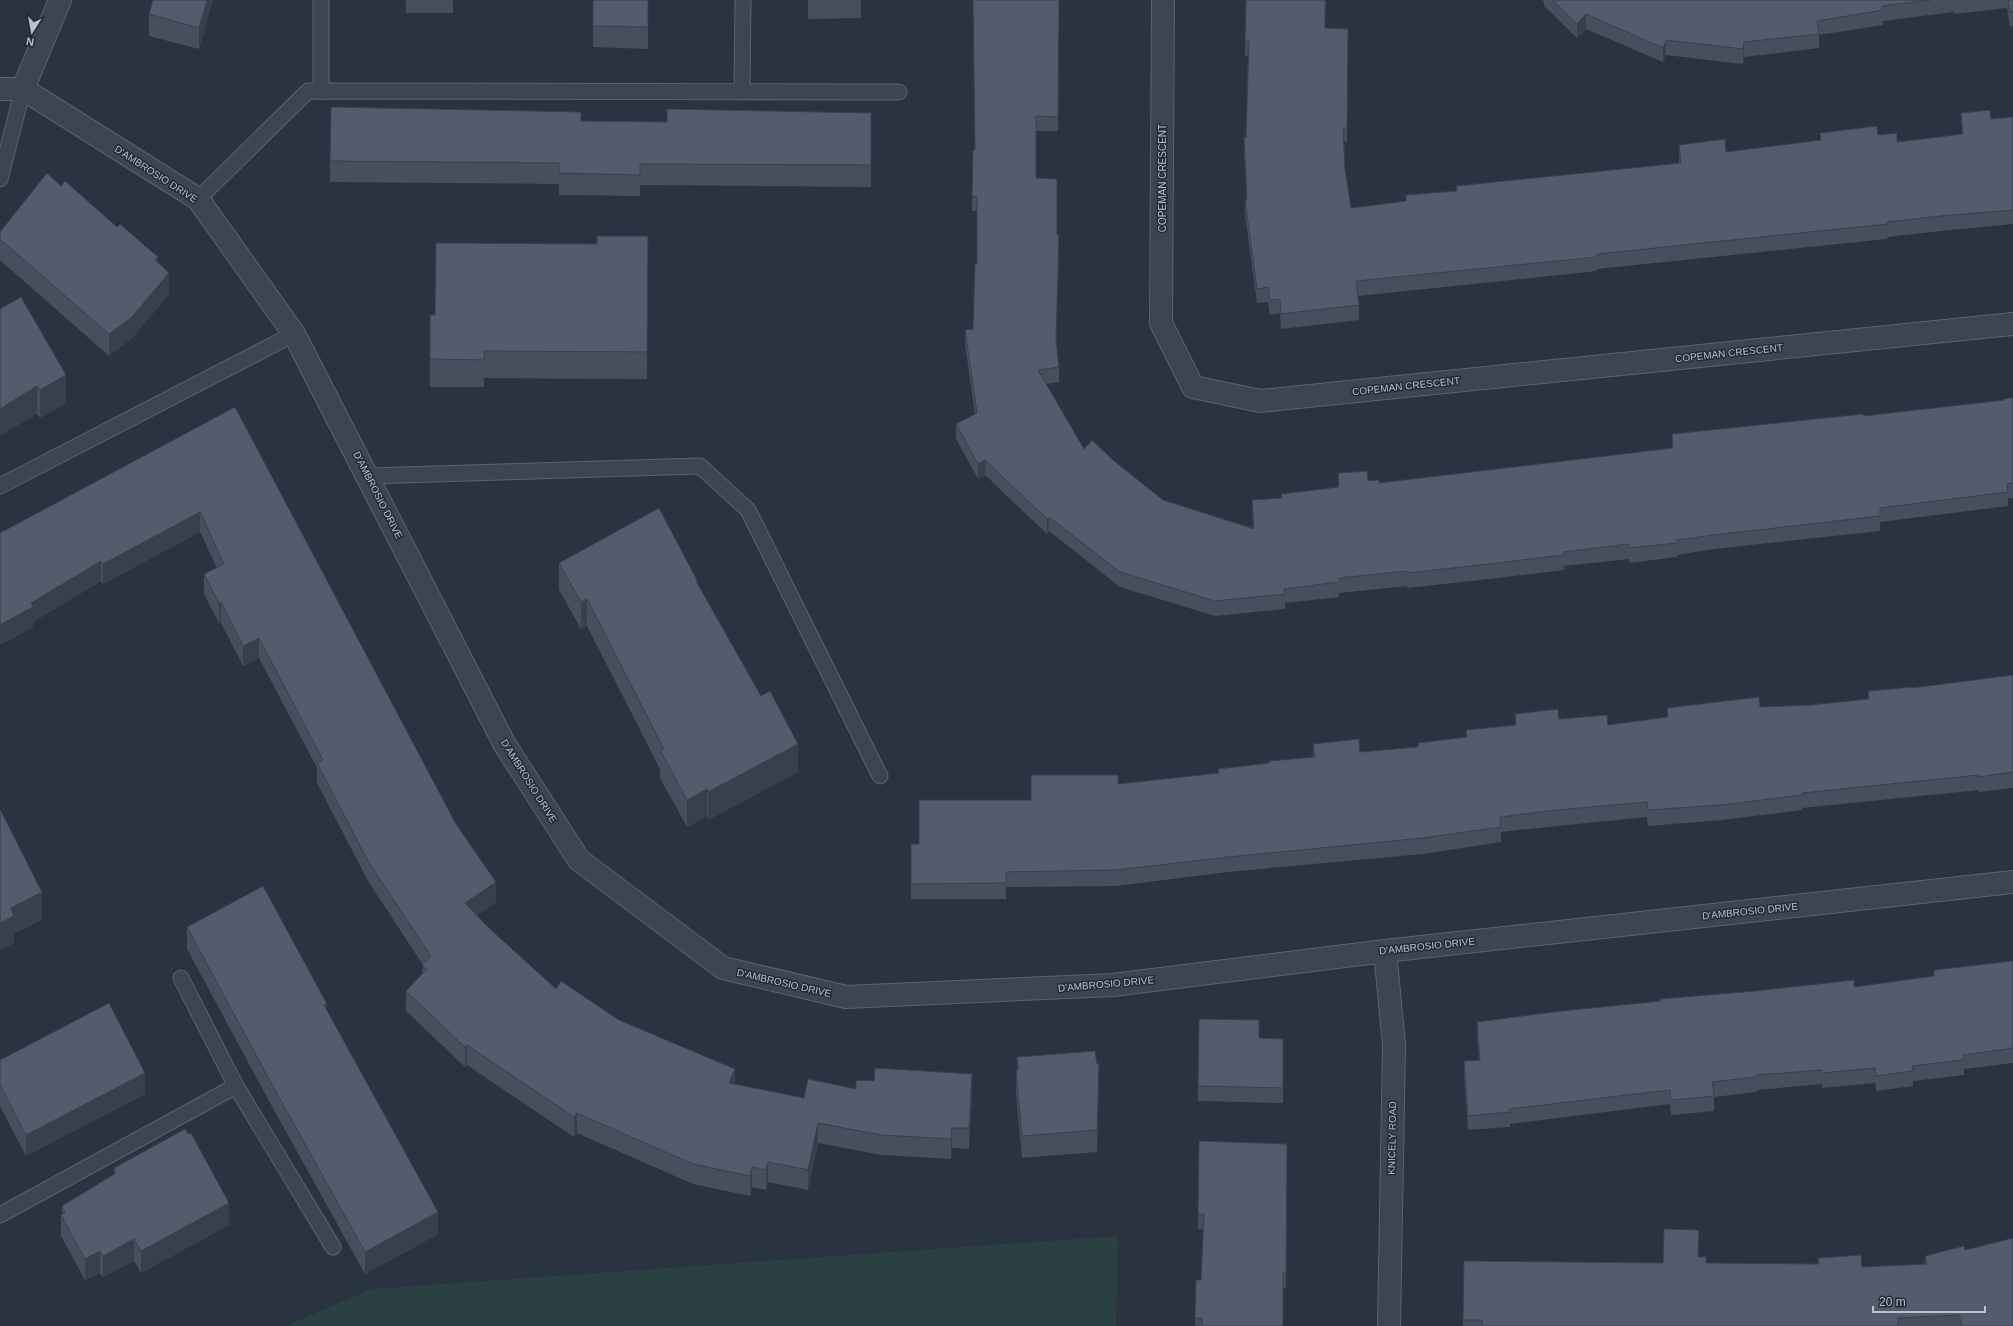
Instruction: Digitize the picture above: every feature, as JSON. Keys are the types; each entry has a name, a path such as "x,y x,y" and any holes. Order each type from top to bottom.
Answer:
{"street":[{"path":"0,89 23,89 60,0"},
{"name":"COPEMAN CRESCENT","path":"1163,0 1161,323 1194,387 1260,401 2013,324"},
{"name":"D'AMBROSIO DRIVE","path":"23,89 198,199 294,334 505,745 579,860 723,968 846,997 1113,985 1385,951 2013,882"},
{"name":"KNICELY ROAD","path":"1385,951 1394,1045 1389,1326"}],"lane":[{"path":"321,0 321,91"},
{"path":"742,92 743,0"},
{"path":"0,179 23,89"},
{"path":"198,199 308,91 899,92"},
{"path":"0,486 294,334"},
{"path":"368,476 700,466 748,510 880,776"},
{"path":"181,978 236,1086 333,1247"},
{"path":"0,1215 236,1086"}],"green space":[{"path":"1118,1236 1116,1326 286,1326 371,1289"}],"building":[{"path":"153,0 207,0 199,28 149,14"},
{"path":"593,0 648,0 648,27 593,26"},
{"path":"973,0 1059,0 1058,117 1036,116 1036,178 1057,179 1057,235 1059,235 1056,340 1059,367 1038,370 1084,449 1092,440 1114,461 1163,500 1254,529 1252,500 1282,498 1281,494 1339,487 1338,473 1367,471 1368,481 1379,480 1379,483 1673,448 1672,434 1863,414 1864,416 2004,400 2013,397 2013,483 2007,484 2008,492 1880,508 1880,516 1714,535 1677,540 1677,543 1629,548 1629,544 1564,552 1564,555 1489,564 1407,573 1407,571 1339,578 1339,582 1284,589 1285,594 1215,601 1120,572 1049,517 1047,519 985,460 978,464 956,424 977,413 965,330 973,329 975,264 977,264 977,197 972,196 973,150 975,150"},
{"path":"1246,0 1325,0 1325,28 1348,29 1347,128 1343,128 1345,169 1351,208 1406,201 1406,195 1457,191 1456,186 1681,163 1679,145 1725,139 1726,152 1821,140 1820,133 1877,126 1878,135 1897,133 1897,142 1963,134 1961,113 1990,110 1991,119 2013,117 2013,210 1941,216 1887,222 1887,224 1597,254 1597,257 1356,281 1359,305 1281,314 1280,299 1270,300 1268,287 1257,289 1245,200 1247,199 1244,137 1246,137 1249,41 1245,41"},
{"path":"1553,0 1931,0 1882,6 1883,10 1817,21 1819,34 1744,42 1743,49 1666,40 1663,48 1586,14 1577,24"},
{"path":"2008,0 2013,0 2013,12 2010,12"},
{"path":"331,107 581,112 581,121 667,122 667,109 871,113 871,165 640,164 640,175 559,173 559,163 330,161"},
{"path":"47,173 61,186 65,181 117,227 120,224 158,257 155,260 169,273 132,317 109,334 0,239 0,232"},
{"path":"597,236 648,236 647,352 484,351 484,360 430,359 430,315 435,315 436,243 597,244"},
{"path":"21,297 66,375 40,390 37,386 0,409 0,309"},
{"path":"235,407 456,824 496,882 465,903 489,928 556,989 561,981 619,1020 735,1069 729,1083 804,1098 808,1079 856,1089 856,1080 874,1081 875,1068 972,1074 969,1128 952,1128 951,1139 881,1135 818,1123 808,1170 768,1162 766,1170 752,1167 750,1176 693,1164 577,1113 574,1117 467,1045 465,1047 406,991 427,969 422,965 431,956 368,861 317,763 323,760 259,638 243,646 221,602 219,603 204,574 224,564 200,512 103,564 101,561 31,603 33,607 0,625 0,533"},
{"path":"659,508 697,580 696,581 761,696 770,691 798,744 708,792 707,789 687,800 660,750 664,749 587,599 581,602 559,563"},
{"path":"2013,675 2013,772 1979,777 1979,775 1802,793 1802,795 1722,805 1648,810 1647,802 1557,810 1500,817 1501,827 1423,838 1228,857 1116,870 1006,872 1006,883 911,884 911,844 919,844 919,800 1031,800 1031,775 1118,775 1118,784 1219,773 1218,769 1269,763 1269,761 1315,757 1313,744 1359,739 1360,752 1418,747 1418,743 1467,737 1466,730 1516,725 1515,714 1558,709 1559,719 1607,715 1608,725 1668,717 1667,708 1759,697 1760,707 1810,705 1869,699 1868,691 1912,688"},
{"path":"0,809 42,892 11,908 14,916 0,923"},
{"path":"263,886 327,1004 324,1005 438,1212 365,1252 187,927"},
{"path":"2013,961 2013,1048 1963,1055 1964,1060 1912,1066 1913,1071 1876,1076 1875,1068 1822,1073 1822,1070 1757,1075 1757,1077 1712,1082 1714,1096 1671,1100 1670,1090 1509,1109 1510,1112 1468,1116 1464,1061 1480,1060 1477,1022 1561,1011 1661,1001 1660,999 1755,991 1854,980 1854,987 1934,976 1934,970"},
{"path":"109,1003 145,1073 26,1135 0,1085 0,1060"},
{"path":"1199,1019 1259,1020 1259,1038 1283,1039 1283,1088 1198,1086"},
{"path":"1095,1051 1097,1064 1099,1064 1097,1130 1022,1136 1016,1071 1018,1070 1017,1057"},
{"path":"185,1129 188,1134 191,1133 229,1203 141,1251 134,1239 103,1256 100,1251 85,1259 61,1215 65,1212 62,1206 116,1173 114,1168"},
{"path":"1199,1141 1287,1144 1286,1273 1283,1273 1283,1326 1202,1326 1202,1318 1195,1318 1196,1280 1201,1280 1204,1214 1198,1214"},
{"path":"1664,1229 1699,1230 1698,1257 1706,1257 1706,1263 1819,1264 1818,1258 1861,1255 1862,1267 1927,1264 1925,1256 1964,1246 1965,1250 2013,1238 2013,1326 1962,1326 1959,1315 1898,1318 1898,1326 1482,1326 1482,1320 1463,1320 1464,1261 1663,1263"}]}
